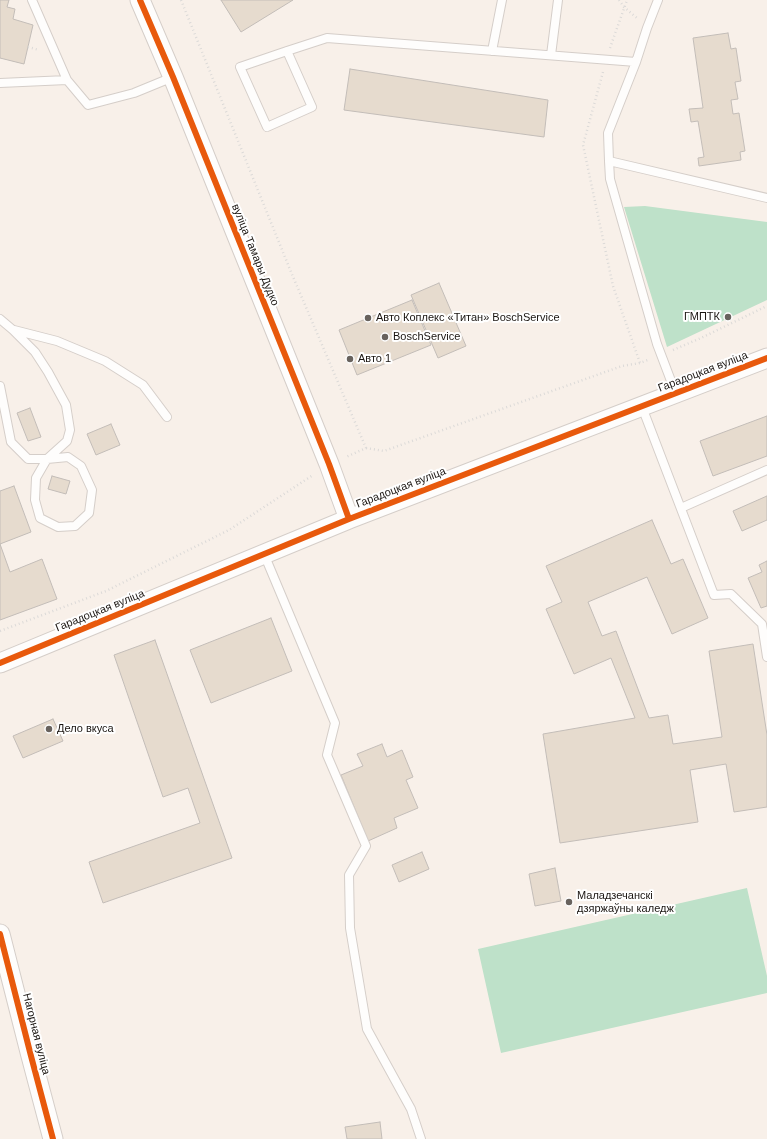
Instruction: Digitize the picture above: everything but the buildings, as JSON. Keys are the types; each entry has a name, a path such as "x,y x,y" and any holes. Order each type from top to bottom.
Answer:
{"street":[{"name":"вуліца Тамары Дудко","path":"140,0 329,464 349,519"},
{"name":"Гарадоцкая вуліца","path":"0,663 349,519 767,358"},
{"name":"Нагорная вуліца","path":"0,934 53,1139"}],"lane":[{"path":"32,0 66,80 88,105 134,93 172,77"},
{"path":"492,51 502,0"},
{"path":"551,55 558,0"},
{"path":"658,0 636,62 608,132 609,161 610,179 660,355 676,394"},
{"path":"287,51 312,107 267,127 240,67 287,51 327,38 636,62"},
{"path":"0,83 66,80"},
{"path":"609,161 767,198"},
{"path":"0,319 14,330 35,352 66,405 70,430 67,441 47,459 36,478 35,500 40,518 58,527 75,526 89,513 92,490 81,466 68,457 47,459 28,459 10,442 0,386"},
{"path":"14,330 57,341 105,361 143,385 167,417"},
{"path":"642,406 714,595 731,594 762,624 767,657"},
{"path":"681,508 767,470"},
{"path":"264,554 335,723 327,756 366,846 349,875 350,928 367,1029 411,1109 420,1139"}],"path":[{"path":"181,0 291,272 366,448"},
{"path":"619,0 624,7 647,28"},
{"path":"0,631 106,590 229,530 329,464 366,448 384,451 622,366 640,363 701,338 767,306"}],"green space":[{"path":"645,206 767,222 767,300 667,347 624,207"},
{"path":"747,888 767,976 767,993 501,1053 478,949"}],"cycle path":[{"path":"140,0 173,77 329,464 349,519"},
{"path":"0,663 349,519 767,358"},
{"path":"0,934 53,1139"}],"place":[{"name":"ГМПТК","path":"728,317"},
{"name":"Авто Коплекс «Титан» BoschService","path":"368,318"},
{"name":"BoschService","path":"385,337"},
{"name":"Авто 1","path":"350,359"},
{"name":"Дело вкуса","path":"49,729"},
{"name":"Маладзечанскі дзяржаўны каледж","path":"569,902"}]}
